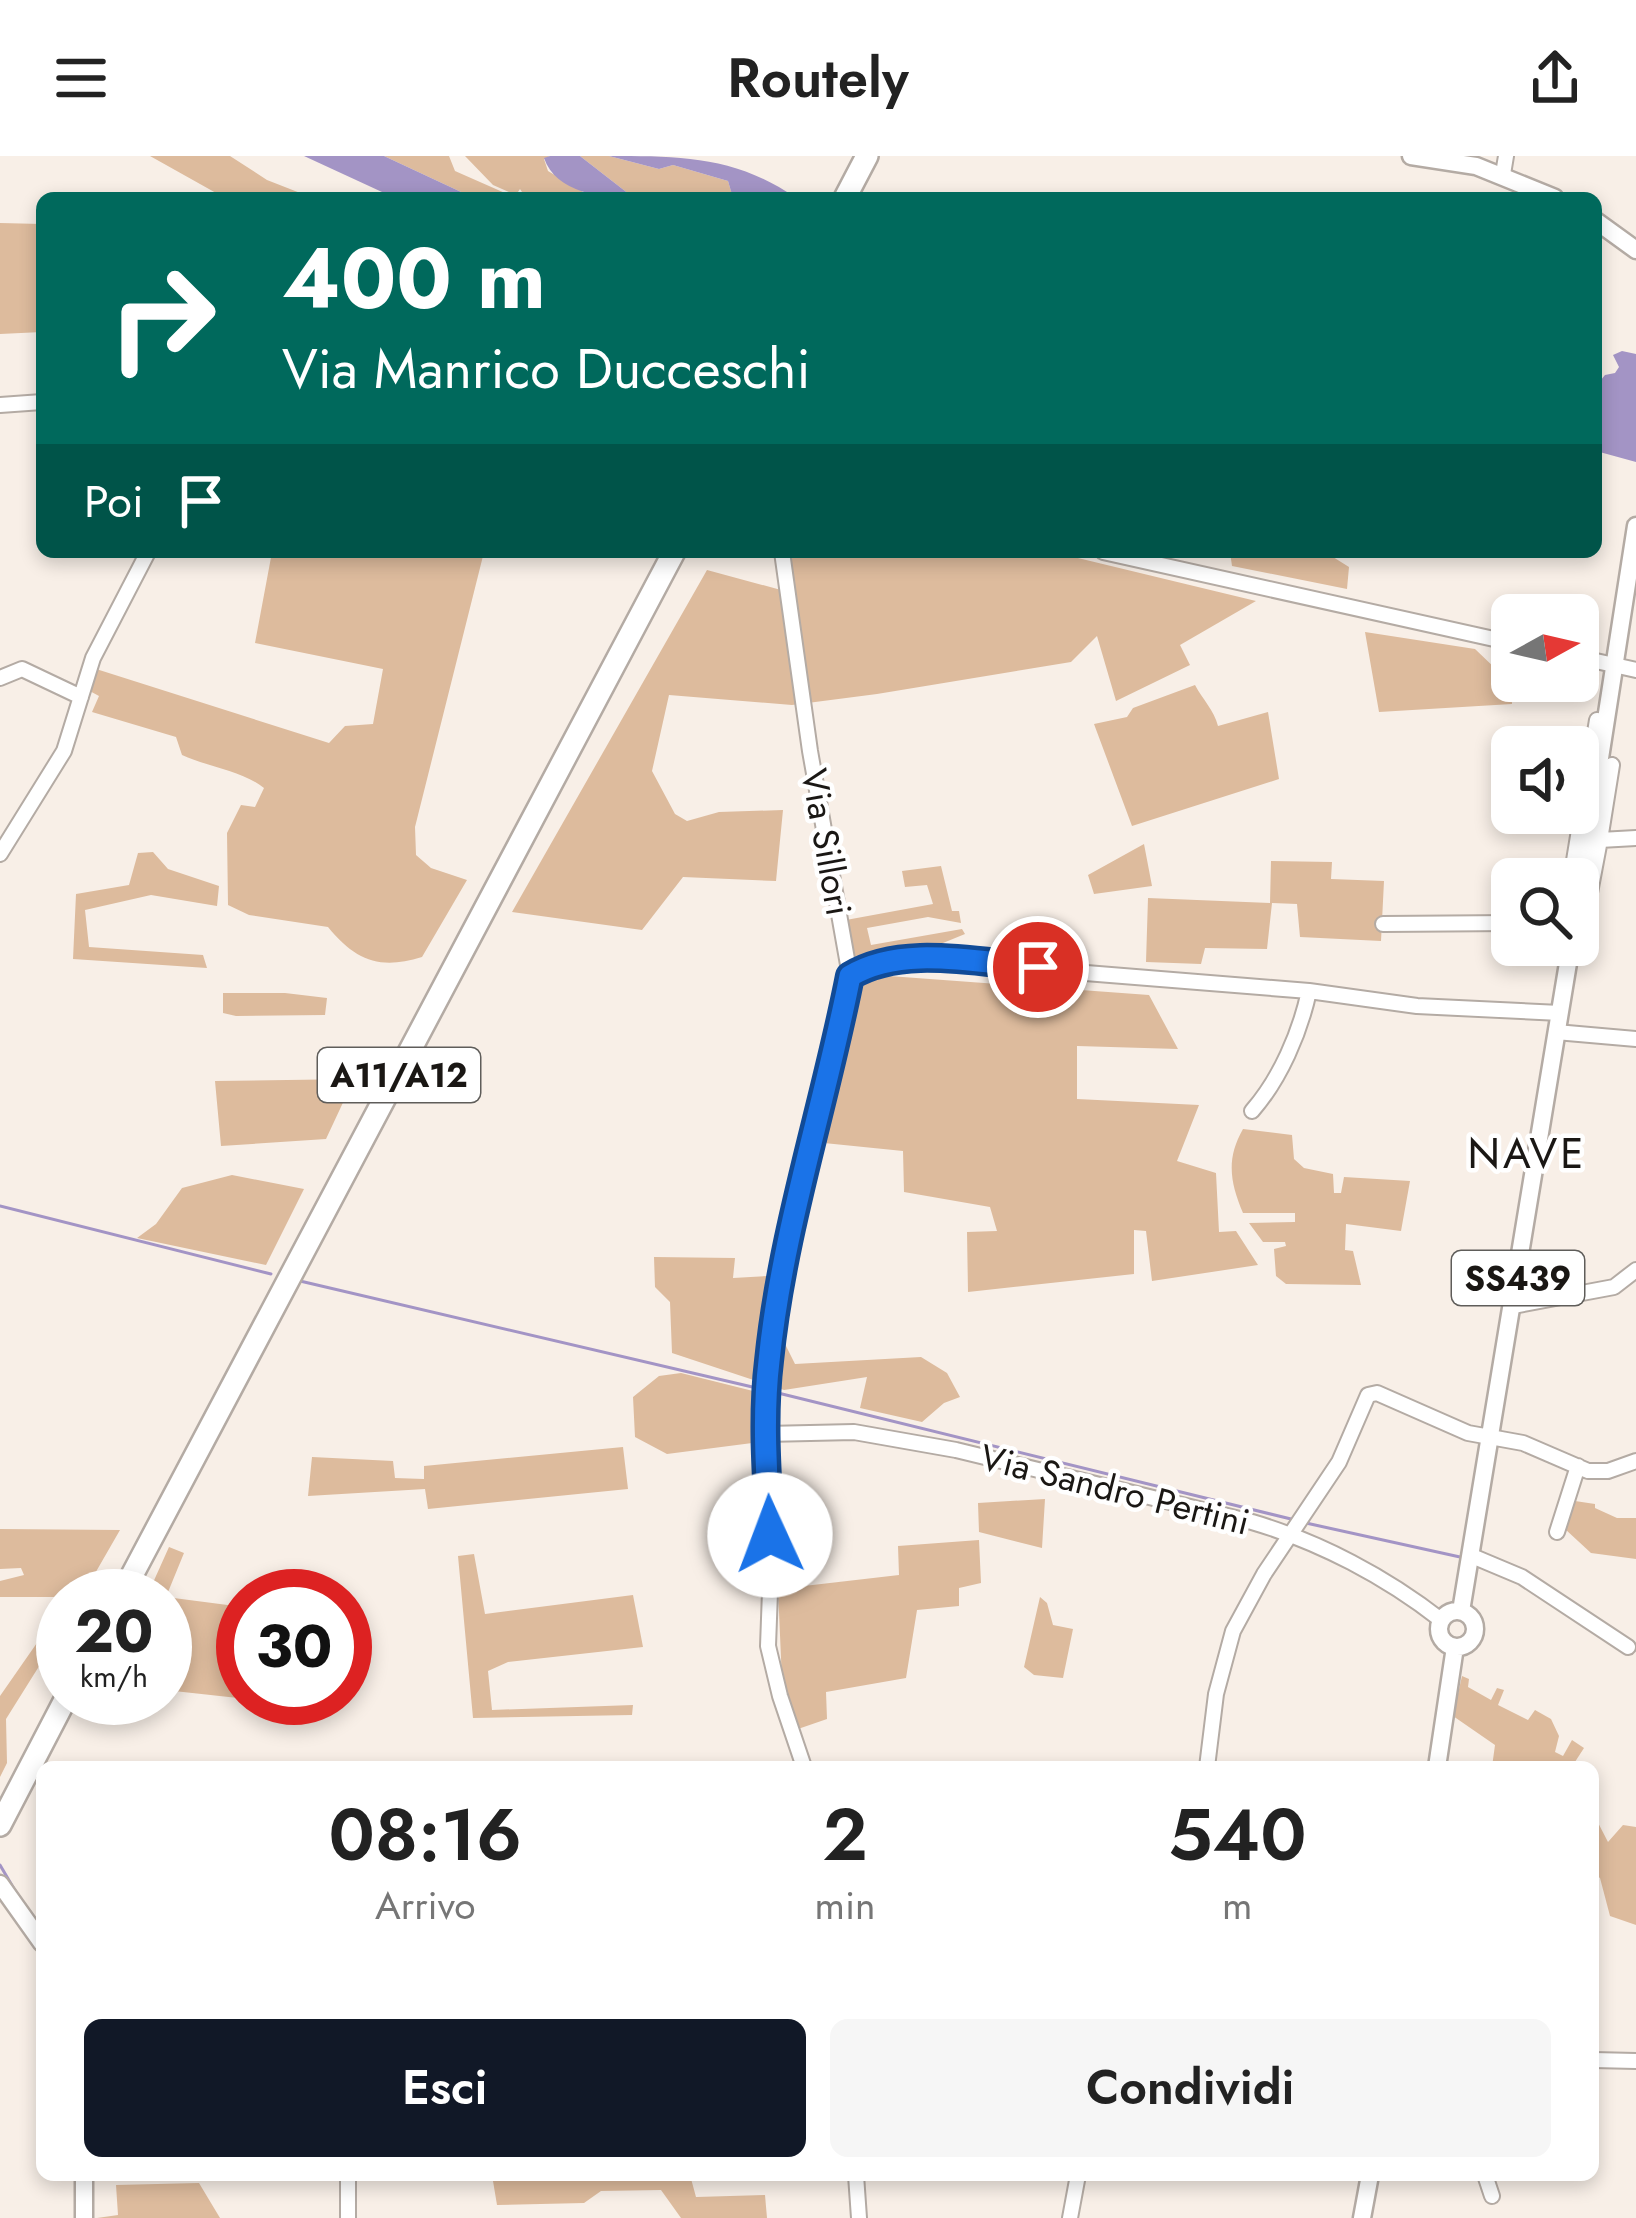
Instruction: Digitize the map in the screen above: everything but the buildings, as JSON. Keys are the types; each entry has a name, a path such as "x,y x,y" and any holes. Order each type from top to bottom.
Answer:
{"highway":[{"path":"848,192 867,156"},
{"path":"863,192 882,156"},
{"name":"A11/A12","path":"121,1569 656,558"},
{"name":"A11/A12","path":"135,1569 671,558"},
{"path":"0,1825 43,1725"},
{"path":"0,1798 47,1725"}],"main road":[{"path":"1411,156 1504,165 1547,192"},
{"path":"1602,225 1636,250"},
{"path":"1585,858 1636,526"},
{"name":"SS439","path":"1462,1611 1567,966"},
{"path":"1462,1611 1475,1628 1467,1644 1455,1647 1441,1637 1441,1620 1450,1612 1462,1611"},
{"path":"1438,1761 1455,1647"},
{"path":"0,1884 36,1935"},
{"path":"84,2181 84,2218"},
{"path":"1362,2218 1369,2181"}],"street":[{"path":"0,405 36,402"},
{"path":"0,854 64,751 93,658 145,558"},
{"name":"Via Sillori","path":"783,558 810,751 850,976 785,1261 769,1357 768,1646 802,1761"},
{"path":"1130,558 1491,638"},
{"path":"1599,661 1636,670"},
{"path":"0,678 22,669 81,698"},
{"path":"1574,858 1597,720"},
{"path":"1597,858 1612,765"},
{"path":"1600,840 1636,838"},
{"path":"1383,924 1491,923"},
{"path":"850,976 872,963 900,958 1309,991 1433,1007 1560,1012"},
{"path":"1252,1111 1268,1094 1291,1046 1309,991"},
{"path":"1556,1032 1636,1039"},
{"path":"1514,1306 1614,1287 1636,1270"},
{"path":"1209,1761 1216,1694 1233,1630 1339,1462 1362,1402 1370,1393 1468,1433 1523,1443 1578,1466 1608,1471 1636,1461"},
{"name":"Via Sandro Pertini","path":"766,1434 854,1432 956,1450 1290,1533 1409,1594 1441,1620"},
{"path":"1557,1532 1578,1466"},
{"path":"1472,1556 1522,1576 1626,1650"},
{"path":"1599,2060 1636,2061"},
{"path":"348,2181 348,2218"},
{"path":"856,2181 859,2218"},
{"path":"1070,2218 1077,2181"},
{"path":"1487,2181 1492,2196"}],"shaded area":[{"path":"150,156 230,156 267,180 298,192 214,192"},
{"path":"304,156 384,156 461,192 382,192"},
{"path":"384,156 449,156 455,171 502,192 461,192"},
{"path":"465,156 550,156 544,159 548,171 583,192 509,192 493,185"},
{"path":"580,156 609,156 659,169 673,165 728,181 731,192 626,192"},
{"path":"580,156 626,192 585,192 569,186 544,158"},
{"path":"609,156 707,161 751,174 787,192 731,192 728,181 673,165 659,169"},
{"path":"0,223 36,224 36,332 0,334"},
{"path":"1622,351 1636,354 1636,462 1602,453 1602,379 1619,367 1613,355"},
{"path":"271,558 482,558 415,827 416,855 431,868 467,880 422,957 394,963 370,960 328,927 249,915 228,905 227,833 241,805 255,807 264,788 182,755 176,737 92,712 99,696 86,689 93,668 329,743 345,726 373,724 383,669 255,643"},
{"path":"778,558 1078,558 1256,601 1180,645 1190,665 1116,701 1097,636 1071,662 877,694 792,705 669,695 652,771 675,814 687,821 719,812 783,810 776,881 683,877 642,930 512,912 707,570 781,590"},
{"path":"1231,558 1335,558 1349,567 1347,589 1232,566"},
{"path":"1365,632 1475,649 1491,664 1491,702 1512,702 1512,704 1379,712"},
{"path":"1195,685 1218,726 1268,712 1279,779 1132,826 1094,724 1127,717 1133,708"},
{"path":"1144,844 1152,886 1094,894 1088,875"},
{"path":"153,852 168,869 219,886 217,906 151,895 85,910 89,947 203,955 207,968 73,959 76,894 129,885 138,853"},
{"path":"1271,861 1332,862 1331,879 1384,881 1381,941 1300,937 1297,904 1272,903 1267,949 1205,948 1201,964 1146,962 1148,898 1270,903"},
{"path":"941,866 952,911 959,911 961,923 928,917 867,928 871,945 962,929 965,934 921,952 854,965 846,920 933,904 927,885 905,887 902,871"},
{"path":"889,976 1149,995 1178,1049 1077,1046 1077,1099 1199,1105 1177,1161 1216,1173 1219,1232 1236,1231 1258,1265 1152,1281 1146,1231 1134,1230 1134,1274 968,1292 967,1232 997,1231 990,1207 904,1192 903,1151 824,1143 862,982"},
{"path":"223,993 327,998 325,1015 236,1016 223,1013"},
{"path":"354,1079 326,1139 221,1146 215,1081"},
{"path":"1243,1129 1292,1135 1294,1159 1304,1168 1333,1174 1334,1193 1341,1193 1344,1177 1410,1181 1401,1231 1346,1224 1345,1250 1353,1251 1361,1285 1286,1284 1276,1276 1274,1249 1286,1246 1285,1242 1263,1242 1249,1223 1295,1222 1295,1213 1243,1213 1232,1171"},
{"path":"232,1175 304,1189 266,1265 137,1238 156,1224 182,1188"},
{"path":"654,1257 735,1258 733,1278 767,1276 764,1336 784,1342 795,1364 921,1357 947,1373 960,1397 944,1403 922,1422 860,1408 867,1377 784,1390 672,1353 670,1302 655,1287"},
{"path":"681,1373 761,1393 760,1442 667,1454 635,1437 633,1397 659,1376"},
{"path":"623,1447 628,1489 428,1509 425,1489 308,1496 312,1457 393,1461 395,1478 424,1479 424,1466"},
{"path":"1045,1499 1042,1548 979,1532 978,1503"},
{"path":"1575,1501 1595,1504 1617,1518 1636,1518 1636,1559 1591,1553 1565,1529"},
{"path":"0,1529 120,1530 98,1569 36,1569 36,1597 0,1597 0,1581 24,1575 21,1568 0,1569"},
{"path":"979,1540 981,1583 959,1588 959,1606 917,1610 906,1678 826,1692 827,1719 798,1729 782,1681 778,1589 899,1575 898,1546"},
{"path":"169,1547 184,1553 177,1569 159,1569"},
{"path":"474,1554 485,1614 633,1595 643,1647 508,1662 488,1671 492,1710 633,1705 632,1715 473,1718 458,1556"},
{"path":"1040,1597 1047,1603 1053,1625 1073,1629 1063,1678 1034,1675 1024,1667"},
{"path":"192,1600 216,1603 216,1696 192,1693"},
{"path":"36,1644 36,1671 6,1719 7,1763 0,1777 0,1696"},
{"path":"1462,1676 1469,1679 1468,1687 1491,1700 1497,1688 1504,1690 1498,1705 1528,1720 1535,1710 1551,1719 1559,1736 1555,1752 1563,1756 1572,1740 1584,1748 1576,1761 1493,1761 1495,1745 1453,1716"},
{"path":"1599,1825 1608,1842 1623,1825 1636,1827 1636,1925 1610,1916 1600,1878"},
{"path":"493,2181 692,2181 696,2197 765,2195 767,2218 681,2218 661,2190 601,2191 584,2203 497,2205"},
{"path":"199,2183 220,2218 97,2218 118,2215 116,2185"}],"waterway":[{"path":"0,1206 271,1274"},
{"path":"300,1281 761,1389"},
{"path":"774,1392 1291,1519"},
{"path":"1306,1523 1460,1557"},
{"path":"0,1865 20,1899"}],"district":[{"name":"NAVE","path":"1527,1153"}],"route":[{"path":"770,1535 769,1357 785,1261 850,976 872,963 900,958 1038,967"}]}
